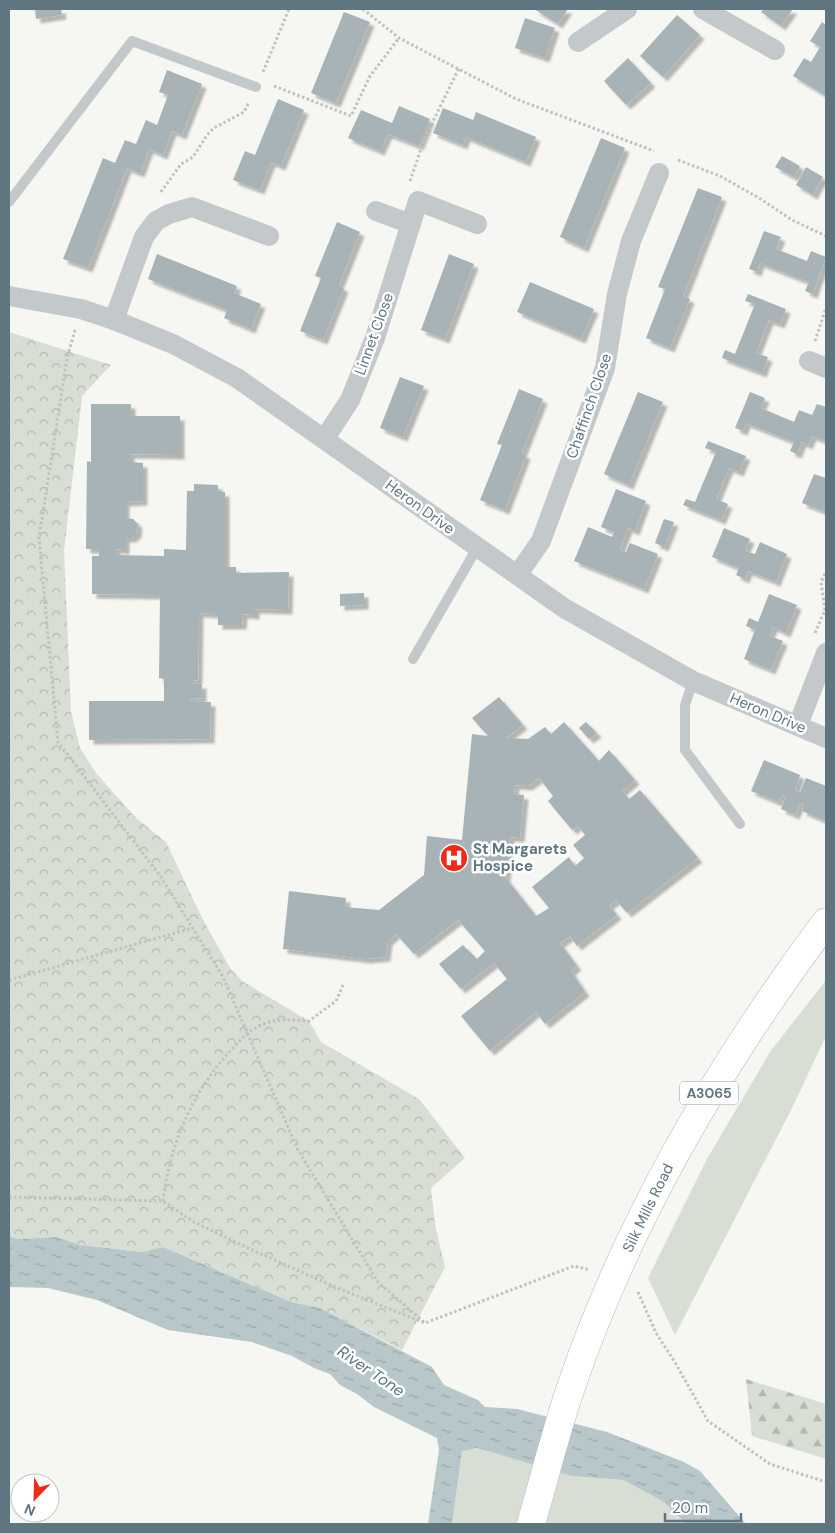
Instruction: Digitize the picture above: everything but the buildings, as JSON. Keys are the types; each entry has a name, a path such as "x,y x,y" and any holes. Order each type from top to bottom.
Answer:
{"main road":[{"name":"Silk Mills Road","path":"531,1524 570,1390 614,1277 662,1176 717,1079 826,922"}],"street":[{"path":"578,42 627,9"},
{"path":"704,9 776,50"},
{"name":"Chaffinch Close","path":"518,574 541,541 605,368 617,294 632,241 664,161"},
{"path":"418,201 477,224"},
{"name":"Linnet Close","path":"325,438 350,400 375,338 418,201"},
{"path":"114,320 144,237 156,221 169,214 192,207 269,236"},
{"path":"376,212 411,224"},
{"name":"Heron Drive","path":"9,296 81,309 114,320 173,344 237,378 325,438 477,548 518,574 564,608 693,681 826,738"},
{"path":"798,725 826,652"}],"lane":[{"path":"9,202 132,42 258,83"},
{"path":"413,659 477,548"},
{"path":"693,681 685,706 685,750 740,824"}],"path":[{"path":"158,196 181,164 192,157 214,128 244,112 289,9"},
{"path":"363,9 399,38 516,99 664,161 720,176 760,198 792,220 826,236"},
{"path":"258,83 350,116 370,76 399,38"},
{"path":"418,201 409,184 424,140 459,68"},
{"path":"818,364 826,308"},
{"path":"81,309 67,358 39,538 58,742 161,877 223,976 298,1150 378,1282 425,1323"},
{"path":"814,635 825,610 821,582 826,572"},
{"path":"440,851 445,856"},
{"path":"9,980 193,928"},
{"path":"164,1201 174,1147 193,1103 213,1070 248,1033 263,1024 283,1019 309,1021 336,1001 343,985"},
{"path":"9,1197 164,1201 194,1222 248,1248 335,1287 425,1323 574,1266 614,1277 636,1289 656,1333 708,1421 770,1464 826,1482"}],"green space":[{"path":"9,332 111,365 82,396 64,551 71,712 80,748 96,773 136,818 166,842 202,918 230,968 242,981 309,1021 321,1042 419,1099 465,1158 431,1188 435,1225 445,1267 402,1350 320,1308 291,1302 163,1247 142,1252 80,1245 57,1237 18,1239 9,1236"},
{"path":"826,980 826,1036 791,1110 675,1335 648,1278 707,1159 770,1052"},
{"path":"746,1379 826,1404 826,1459 752,1436"},
{"path":"477,1448 572,1476 623,1480 664,1502 686,1524 452,1524 462,1450"}],"water":[{"name":"River Tone","path":"9,1236 18,1239 57,1237 80,1245 142,1252 163,1247 291,1302 320,1308 432,1367 444,1385 478,1400 485,1407 517,1409 607,1432 684,1462 700,1471 746,1524 686,1524 664,1502 623,1480 572,1476 477,1448 462,1451 452,1524 428,1524 439,1450 437,1438 374,1407 357,1394 340,1385 330,1374 292,1356 252,1342 168,1330 97,1300 48,1288 9,1287"}],"place":[{"name":"St Margarets Hospice","path":"454,858"}]}
